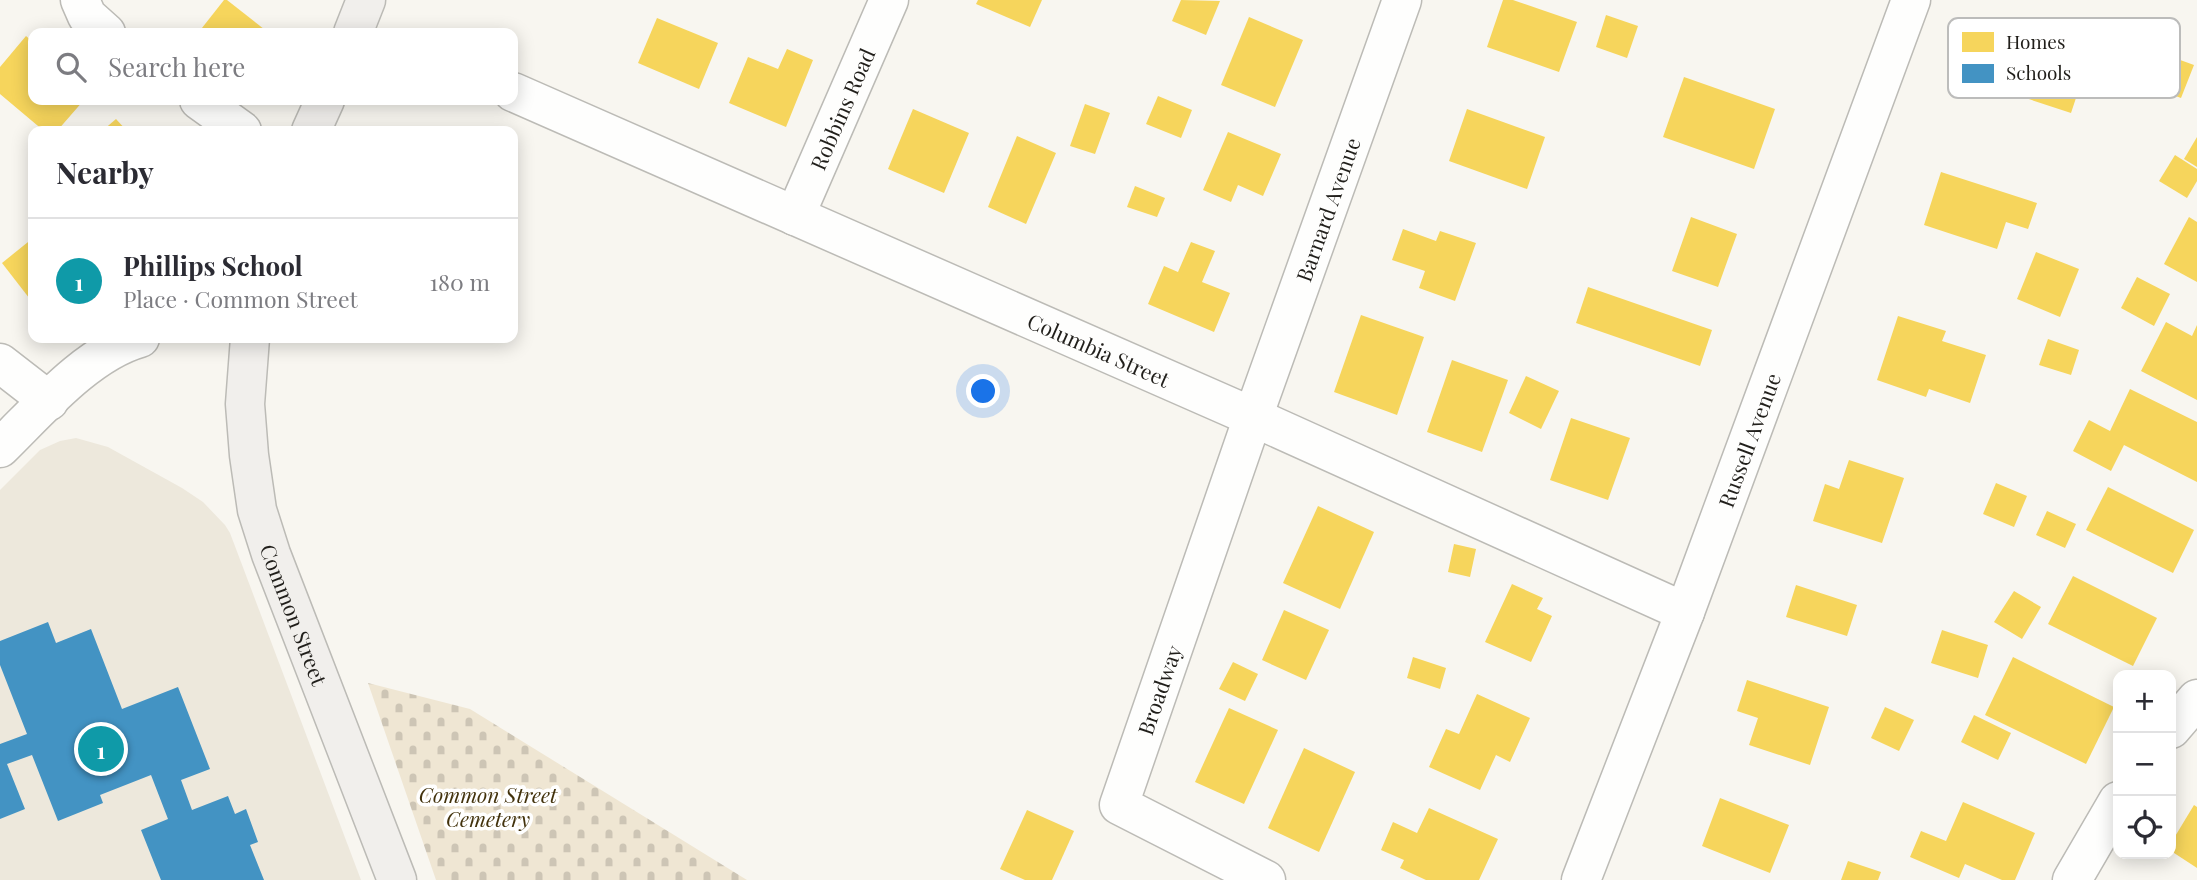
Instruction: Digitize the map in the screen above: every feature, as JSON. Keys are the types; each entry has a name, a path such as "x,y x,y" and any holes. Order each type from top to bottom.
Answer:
{"main road":[{"path":"355,28 366,0"},
{"path":"313,126 323,105"},
{"name":"Common Street","path":"250,343 246,404 257,510 271,554 397,880"}],"street":[{"path":"79,0 87,16 100,28"},
{"name":"Robbins Road","path":"795,216 889,0"},
{"name":"Barnard Avenue","path":"1253,417 1402,0"},
{"name":"Russell Avenue","path":"1581,880 1685,612 1911,0"},
{"name":"Columbia Street","path":"518,94 1253,417 1685,612"},
{"path":"205,105 235,126"},
{"path":"0,448 99,356 124,343"},
{"path":"0,363 49,401"},
{"name":"Broadway","path":"1253,417 1119,805 1266,880"},
{"path":"2176,723 2197,699"},
{"path":"2072,880 2113,810"}],"shaded area":[{"path":"76,438 108,447 182,488 203,502 225,525 361,880 0,880 0,490 40,450 60,441"}],"green space":[{"name":"Common Street Cemetery","path":"368,683 470,709 747,880 436,880"}],"building: Homes":[{"path":"224,0 227,0 263,28 202,28"},
{"path":"978,0 1042,0 1030,27 976,4"},
{"path":"1181,0 1220,1 1206,35 1172,21"},
{"path":"1503,0 1513,0 1577,22 1559,72 1487,47"},
{"path":"1606,15 1638,26 1627,58 1596,47"},
{"path":"1249,17 1303,40 1275,107 1221,85"},
{"path":"657,18 718,43 699,89 638,63"},
{"path":"26,36 28,105 80,105 61,126 38,126 0,94 0,67"},
{"path":"787,49 813,60 786,127 729,103 748,57 778,69"},
{"path":"2180,60 2194,65 2180,98"},
{"path":"1684,77 1775,109 1754,169 1663,137"},
{"path":"1158,96 1192,110 1181,138 1146,124"},
{"path":"2026,98 2076,98 2071,113"},
{"path":"1085,104 1110,113 1095,154 1070,146"},
{"path":"913,109 969,133 944,193 888,169"},
{"path":"1467,109 1545,137 1527,189 1449,161"},
{"path":"116,119 122,126 108,126"},
{"path":"1228,132 1281,154 1263,196 1238,185 1231,202 1203,190"},
{"path":"1017,136 1056,153 1026,224 988,207"},
{"path":"2197,137 2197,167 2184,159"},
{"path":"2175,155 2197,169 2197,181 2187,198 2159,181"},
{"path":"1941,172 2037,203 2028,229 2006,222 1997,249 1924,225"},
{"path":"1135,186 1165,198 1157,217 1127,207"},
{"path":"1691,217 1737,234 1718,287 1672,271"},
{"path":"2189,217 2197,222 2197,282 2164,264"},
{"path":"1403,229 1436,241 1440,231 1476,243 1455,301 1419,288 1425,271 1392,260"},
{"path":"28,242 28,297 2,263"},
{"path":"1191,242 1215,251 1202,282 1230,293 1214,332 1148,304 1164,266 1178,272"},
{"path":"2036,252 2079,269 2060,317 2017,299"},
{"path":"2137,277 2170,294 2154,326 2121,308"},
{"path":"1588,287 1712,330 1700,366 1576,323"},
{"path":"1361,315 1424,337 1397,415 1334,392"},
{"path":"1898,316 1946,331 1942,341 1986,355 1970,403 1929,389 1926,397 1877,380"},
{"path":"2166,322 2192,336 2197,325 2197,400 2141,371"},
{"path":"2048,339 2079,350 2071,375 2039,365"},
{"path":"1452,360 1508,380 1482,452 1427,432"},
{"path":"1526,376 1559,391 1541,429 1509,413"},
{"path":"2130,389 2197,422 2197,482 2124,445 2111,471 2073,451 2089,420 2110,431"},
{"path":"1571,418 1630,438 1608,500 1550,480"},
{"path":"1849,460 1904,478 1882,543 1813,521 1825,484 1839,489"},
{"path":"1996,483 2027,496 2014,527 1983,514"},
{"path":"2108,487 2194,530 2173,573 2086,530"},
{"path":"1318,506 1374,532 1340,609 1283,583"},
{"path":"2047,511 2076,524 2065,548 2036,535"},
{"path":"1454,544 1476,549 1470,577 1448,572"},
{"path":"2073,576 2157,618 2133,666 2048,624"},
{"path":"1512,584 1543,598 1537,609 1552,616 1531,662 1485,642"},
{"path":"1796,585 1857,605 1847,636 1786,617"},
{"path":"2014,591 2041,607 2022,639 1994,622"},
{"path":"1284,610 1329,630 1306,680 1262,660"},
{"path":"1942,630 1988,645 1978,678 1931,663"},
{"path":"1413,657 1446,668 1440,689 1407,678"},
{"path":"2013,657 2113,707 2086,764 1985,715"},
{"path":"1233,662 1258,674 1245,701 1219,689"},
{"path":"1747,680 1829,707 1810,765 1749,745 1758,718 1737,711"},
{"path":"1477,694 1530,718 1510,762 1496,755 1480,790 1429,767 1446,729 1459,734"},
{"path":"1885,707 1914,720 1899,751 1871,738"},
{"path":"1229,708 1278,730 1244,804 1195,782"},
{"path":"1974,715 2011,733 1998,760 1961,742"},
{"path":"1304,748 1355,772 1319,852 1268,828"},
{"path":"1720,798 1789,825 1770,873 1702,846"},
{"path":"1963,802 2035,833 2015,880 2002,880 1965,864 1959,878 1910,857 1921,831 1946,841"},
{"path":"2194,805 2197,807 2197,868 2176,854 2176,835"},
{"path":"1429,808 1498,839 1479,880 1426,880 1400,868 1404,860 1381,850 1393,822 1417,833"},
{"path":"1027,810 1074,831 1052,880 1025,880 1000,869"},
{"path":"1848,861 1881,872 1878,880 1841,880"}],"building: Schools":[{"path":"48,622 56,643 91,629 122,709 178,687 210,769 181,780 192,810 228,796 235,814 246,809 258,842 250,845 264,880 161,880 141,830 168,819 151,775 100,795 103,803 58,821 32,755 7,764 25,809 0,819 0,744 27,734 0,665 0,641"}],"place":[{"name":"Phillips School","path":"101,749"}]}
